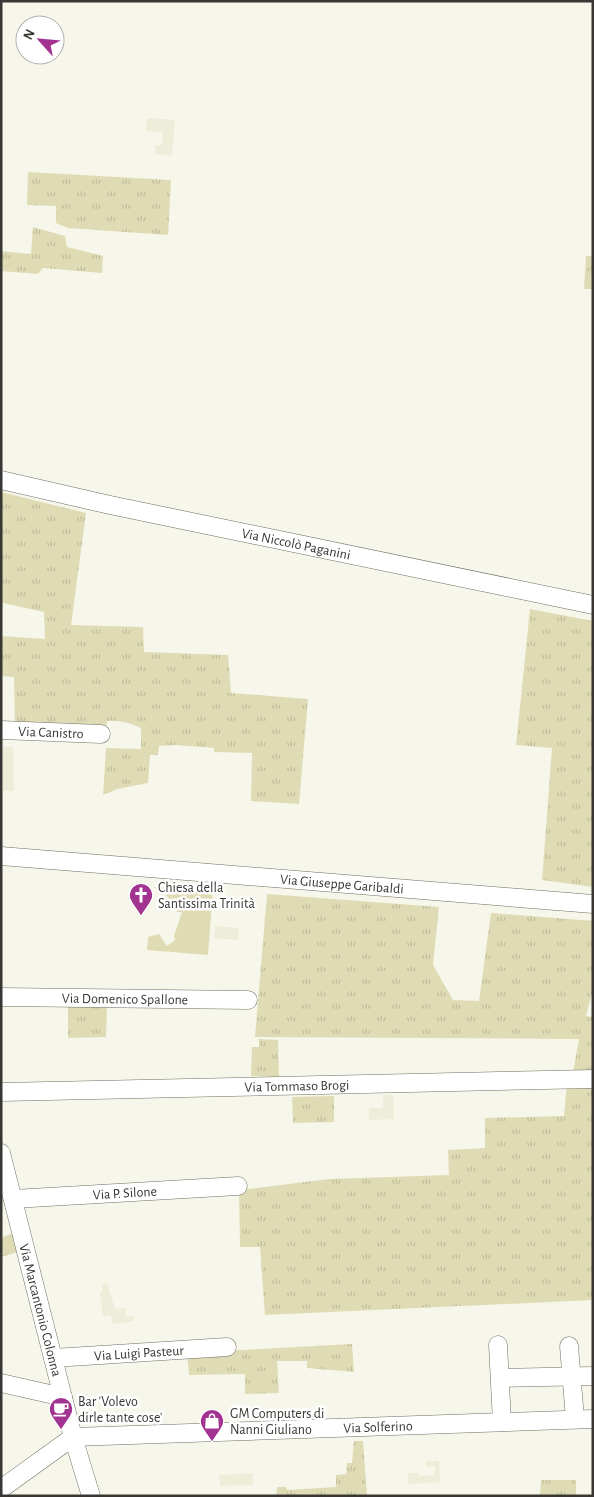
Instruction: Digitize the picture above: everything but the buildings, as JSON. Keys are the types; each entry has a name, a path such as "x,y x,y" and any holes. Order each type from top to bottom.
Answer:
{"street":[{"name":"Via Niccolò Paganini","path":"1,480 120,507 593,604"},
{"name":"Via Canistro","path":"1,730 100,734"},
{"name":"Via Giuseppe Garibaldi","path":"1,856 593,904"},
{"name":"Via Domenico Spallone","path":"1,997 248,1000"},
{"name":"Via Tommaso Brogi","path":"1,1092 593,1079"},
{"name":"Via Marcantonio Colonna","path":"1,1153 8,1193 73,1438 91,1496"},
{"name":"Via P. Silone","path":"8,1193 238,1186"},
{"path":"498,1345 502,1422"},
{"path":"569,1346 575,1419"},
{"name":"Via Luigi Pasteur","path":"53,1358 227,1347"},
{"path":"500,1378 593,1376"},
{"path":"1,1383 63,1397"},
{"name":"Via Solferino","path":"73,1438 593,1419"},
{"path":"1,1489 73,1438"}],"shaded area":[{"path":"147,118 175,120 172,156 155,154 155,145 162,145 163,132 146,131"},
{"path":"3,747 13,747 14,791 3,791"},
{"path":"215,926 239,928 238,940 214,938"},
{"path":"383,1095 393,1095 394,1119 369,1120 369,1108 383,1108"},
{"path":"107,1283 115,1309 126,1308 126,1317 133,1316 134,1321 112,1324 111,1315 103,1316 100,1293 103,1292 101,1285"},
{"path":"426,1461 439,1461 440,1482 408,1484 408,1473 418,1473 419,1476 435,1475 435,1466 426,1467"},
{"path":"253,1473 253,1485 220,1486 219,1475"}],"green space":[{"path":"28,172 171,180 168,235 68,228 56,223 56,206 27,205"},
{"path":"33,227 65,236 67,247 103,256 102,273 43,268 38,274 1,271 1,251 31,254"},
{"path":"586,256 593,256 593,289 584,289"},
{"path":"1,492 86,513 71,625 143,627 144,652 228,655 231,693 308,699 299,804 251,801 252,753 214,752 214,748 176,745 159,746 158,755 150,755 148,783 117,789 103,795 106,748 141,749 141,728 124,722 112,721 107,721 106,728 15,725 14,677 1,676 1,636 45,639 44,612 3,603 1,612"},
{"path":"530,609 593,621 593,887 542,880 552,748 516,745"},
{"path":"153,887 213,890 208,955 147,950 148,937 159,934 167,946 175,940 174,936 182,912 177,912 174,904 168,897"},
{"path":"267,894 439,907 433,965 453,1000 479,1001 491,913 593,921 593,989 586,1016 593,1017 593,1073 573,1073 579,1039 255,1037"},
{"path":"68,1005 107,1005 106,1037 68,1038"},
{"path":"259,1039 278,1040 279,1077 251,1076 252,1047 259,1047"},
{"path":"567,1084 593,1084 593,1300 265,1315 260,1247 240,1247 239,1190 329,1179 449,1175 448,1150 485,1148 485,1118 564,1116"},
{"path":"334,1096 334,1122 293,1123 292,1097"},
{"path":"13,1233 18,1252 1,1257 1,1238"},
{"path":"352,1344 354,1372 307,1368 307,1361 277,1361 279,1393 245,1394 245,1374 189,1375 187,1353"},
{"path":"354,1441 363,1441 367,1496 276,1496 277,1487 286,1487 287,1490 336,1487 336,1475 346,1474 347,1463 352,1463"},
{"path":"541,1480 576,1480 576,1496 540,1496"}],"place":[{"name":"Chiesa della Santissima Trinità","path":"141,916"},
{"name":"Bar 'Volevo dirle tante cose'","path":"61,1430"},
{"name":"GM Computers di Nanni Giuliano","path":"212,1442"}]}
